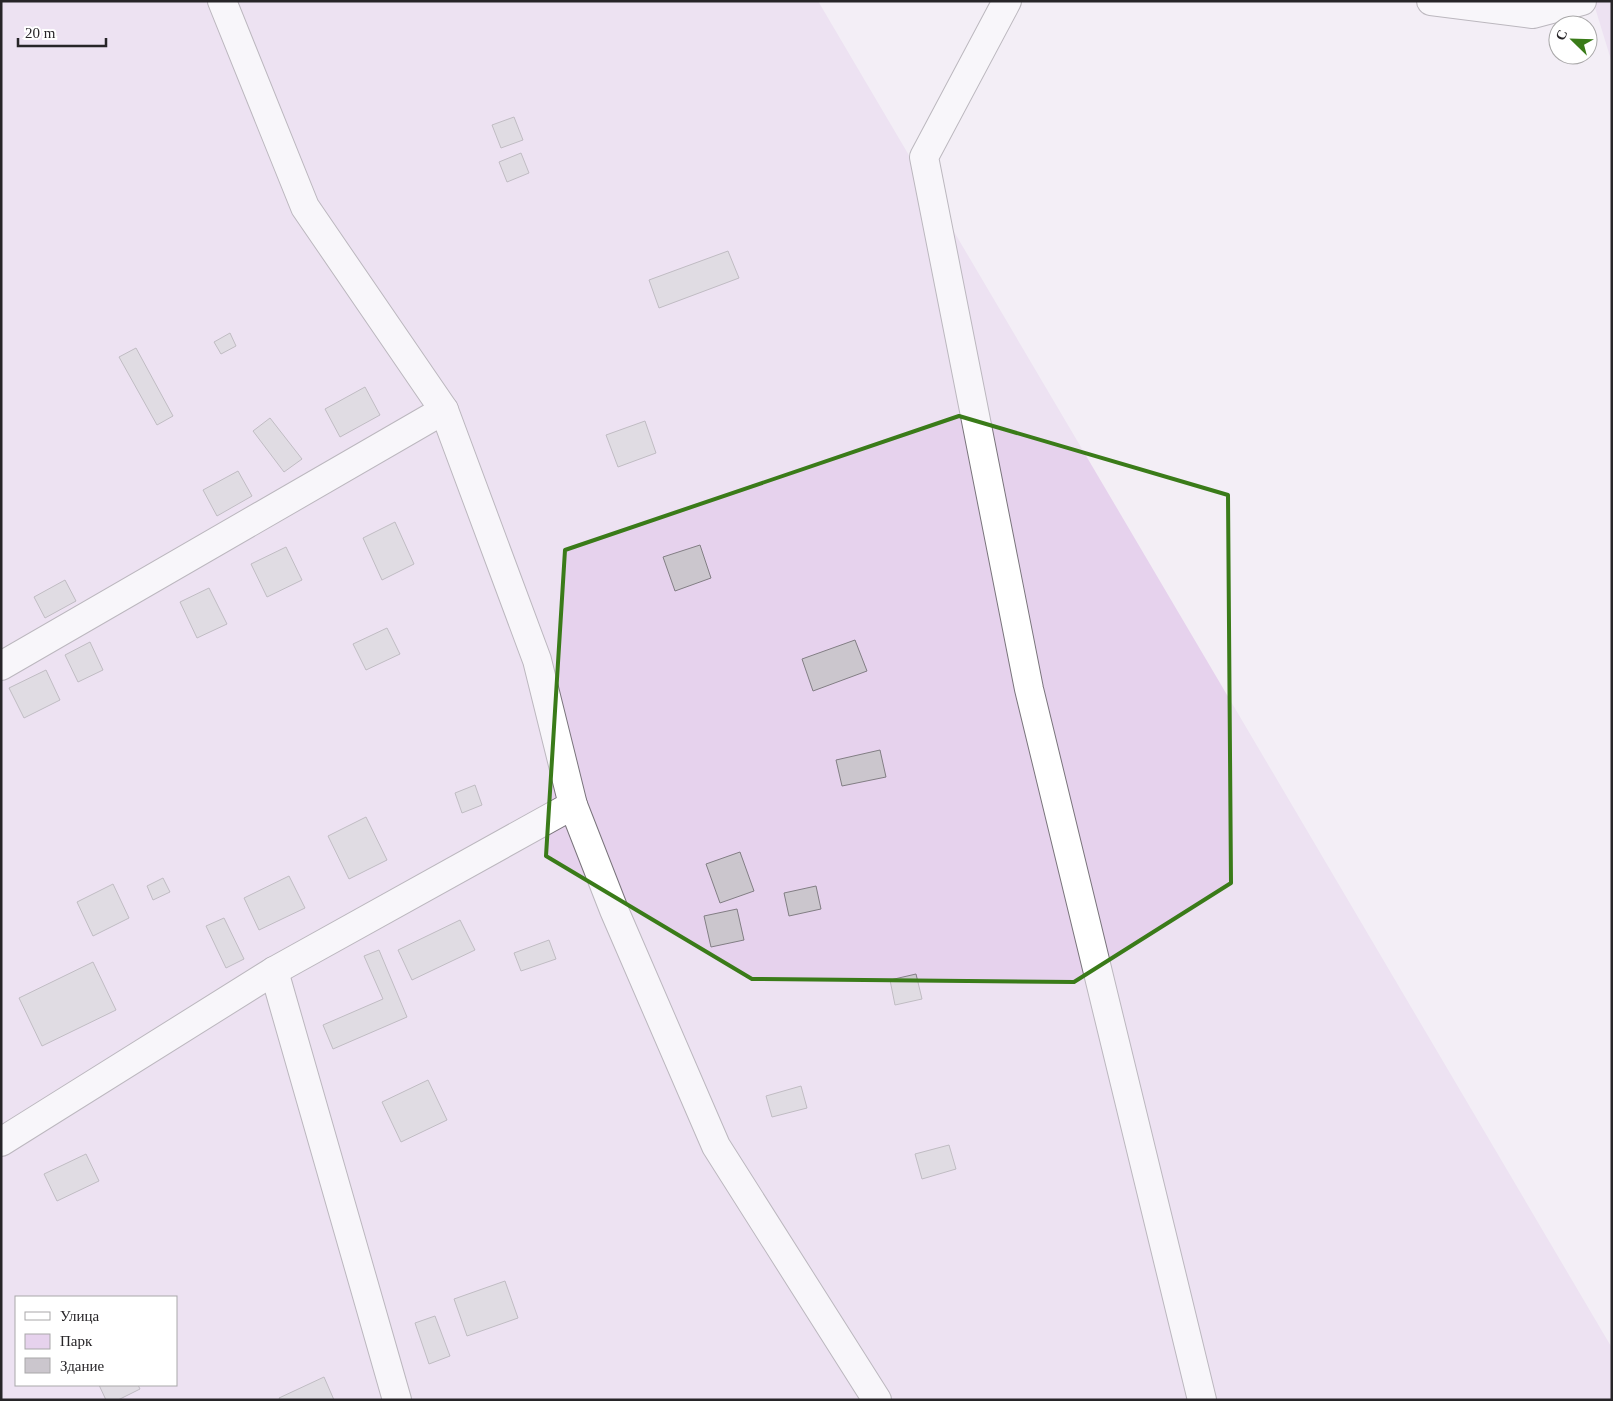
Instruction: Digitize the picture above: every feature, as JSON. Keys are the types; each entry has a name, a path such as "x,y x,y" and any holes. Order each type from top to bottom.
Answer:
{"lane":[{"path":"222,1 305,207 444,410 537,660 573,805 614,910 716,1146 877,1400"},
{"path":"1007,1 924,157 1029,690 1202,1400"},
{"path":"1430,1 1533,14 1582,1"},
{"path":"1,666 444,410"},
{"path":"1,1142 274,971 573,805"},
{"path":"274,971 397,1400"}],"highlighted area":[{"path":"959,416 1228,495 1231,883 1074,982 752,979 546,856 565,550"}],"green space":[{"path":"1,1 818,1 1612,1348 1612,1400 1,1400"},
{"path":"1593,1 1612,1 1612,63 1598,15"}],"building":[{"path":"514,117 523,140 501,148 492,125"},
{"path":"521,153 529,173 507,182 499,162"},
{"path":"728,251 739,278 659,308 649,280"},
{"path":"230,333 236,346 221,354 214,342"},
{"path":"136,348 173,416 157,425 119,357"},
{"path":"365,387 380,415 340,437 325,409"},
{"path":"270,418 302,459 284,472 253,431"},
{"path":"645,421 656,453 618,467 606,435"},
{"path":"238,471 252,496 217,516 203,490"},
{"path":"395,522 414,564 382,580 363,538"},
{"path":"700,545 711,578 675,591 663,557"},
{"path":"286,547 302,580 267,597 251,564"},
{"path":"65,580 76,601 45,618 34,597"},
{"path":"209,588 227,624 197,638 180,602"},
{"path":"387,628 400,654 366,670 353,644"},
{"path":"855,640 867,671 813,691 802,659"},
{"path":"90,642 103,670 78,682 65,655"},
{"path":"46,670 60,700 24,718 9,688"},
{"path":"880,750 886,777 842,786 836,760"},
{"path":"475,785 482,805 462,813 455,793"},
{"path":"366,817 387,860 349,879 328,836"},
{"path":"740,852 754,891 720,903 706,864"},
{"path":"289,876 305,908 259,930 244,898"},
{"path":"163,878 170,892 153,900 147,886"},
{"path":"113,884 129,918 93,936 77,902"},
{"path":"816,886 821,909 789,916 784,893"},
{"path":"737,909 744,940 711,947 704,916"},
{"path":"224,918 244,959 226,968 206,926"},
{"path":"460,920 475,950 412,980 398,950"},
{"path":"549,940 556,959 521,971 514,953"},
{"path":"379,950 407,1017 333,1049 323,1025 383,999 364,956"},
{"path":"93,962 116,1010 42,1046 19,998"},
{"path":"916,974 922,999 895,1005 890,980"},
{"path":"428,1080 447,1120 401,1142 382,1102"},
{"path":"801,1086 807,1108 772,1117 766,1096"},
{"path":"949,1145 956,1169 922,1179 915,1154"},
{"path":"86,1154 99,1181 57,1201 44,1174"},
{"path":"505,1281 518,1318 467,1336 454,1299"},
{"path":"435,1316 450,1356 429,1364 415,1323"},
{"path":"324,1377 334,1400 280,1400 279,1398"},
{"path":"99,1386 138,1386 140,1389 118,1400 106,1400"}]}
